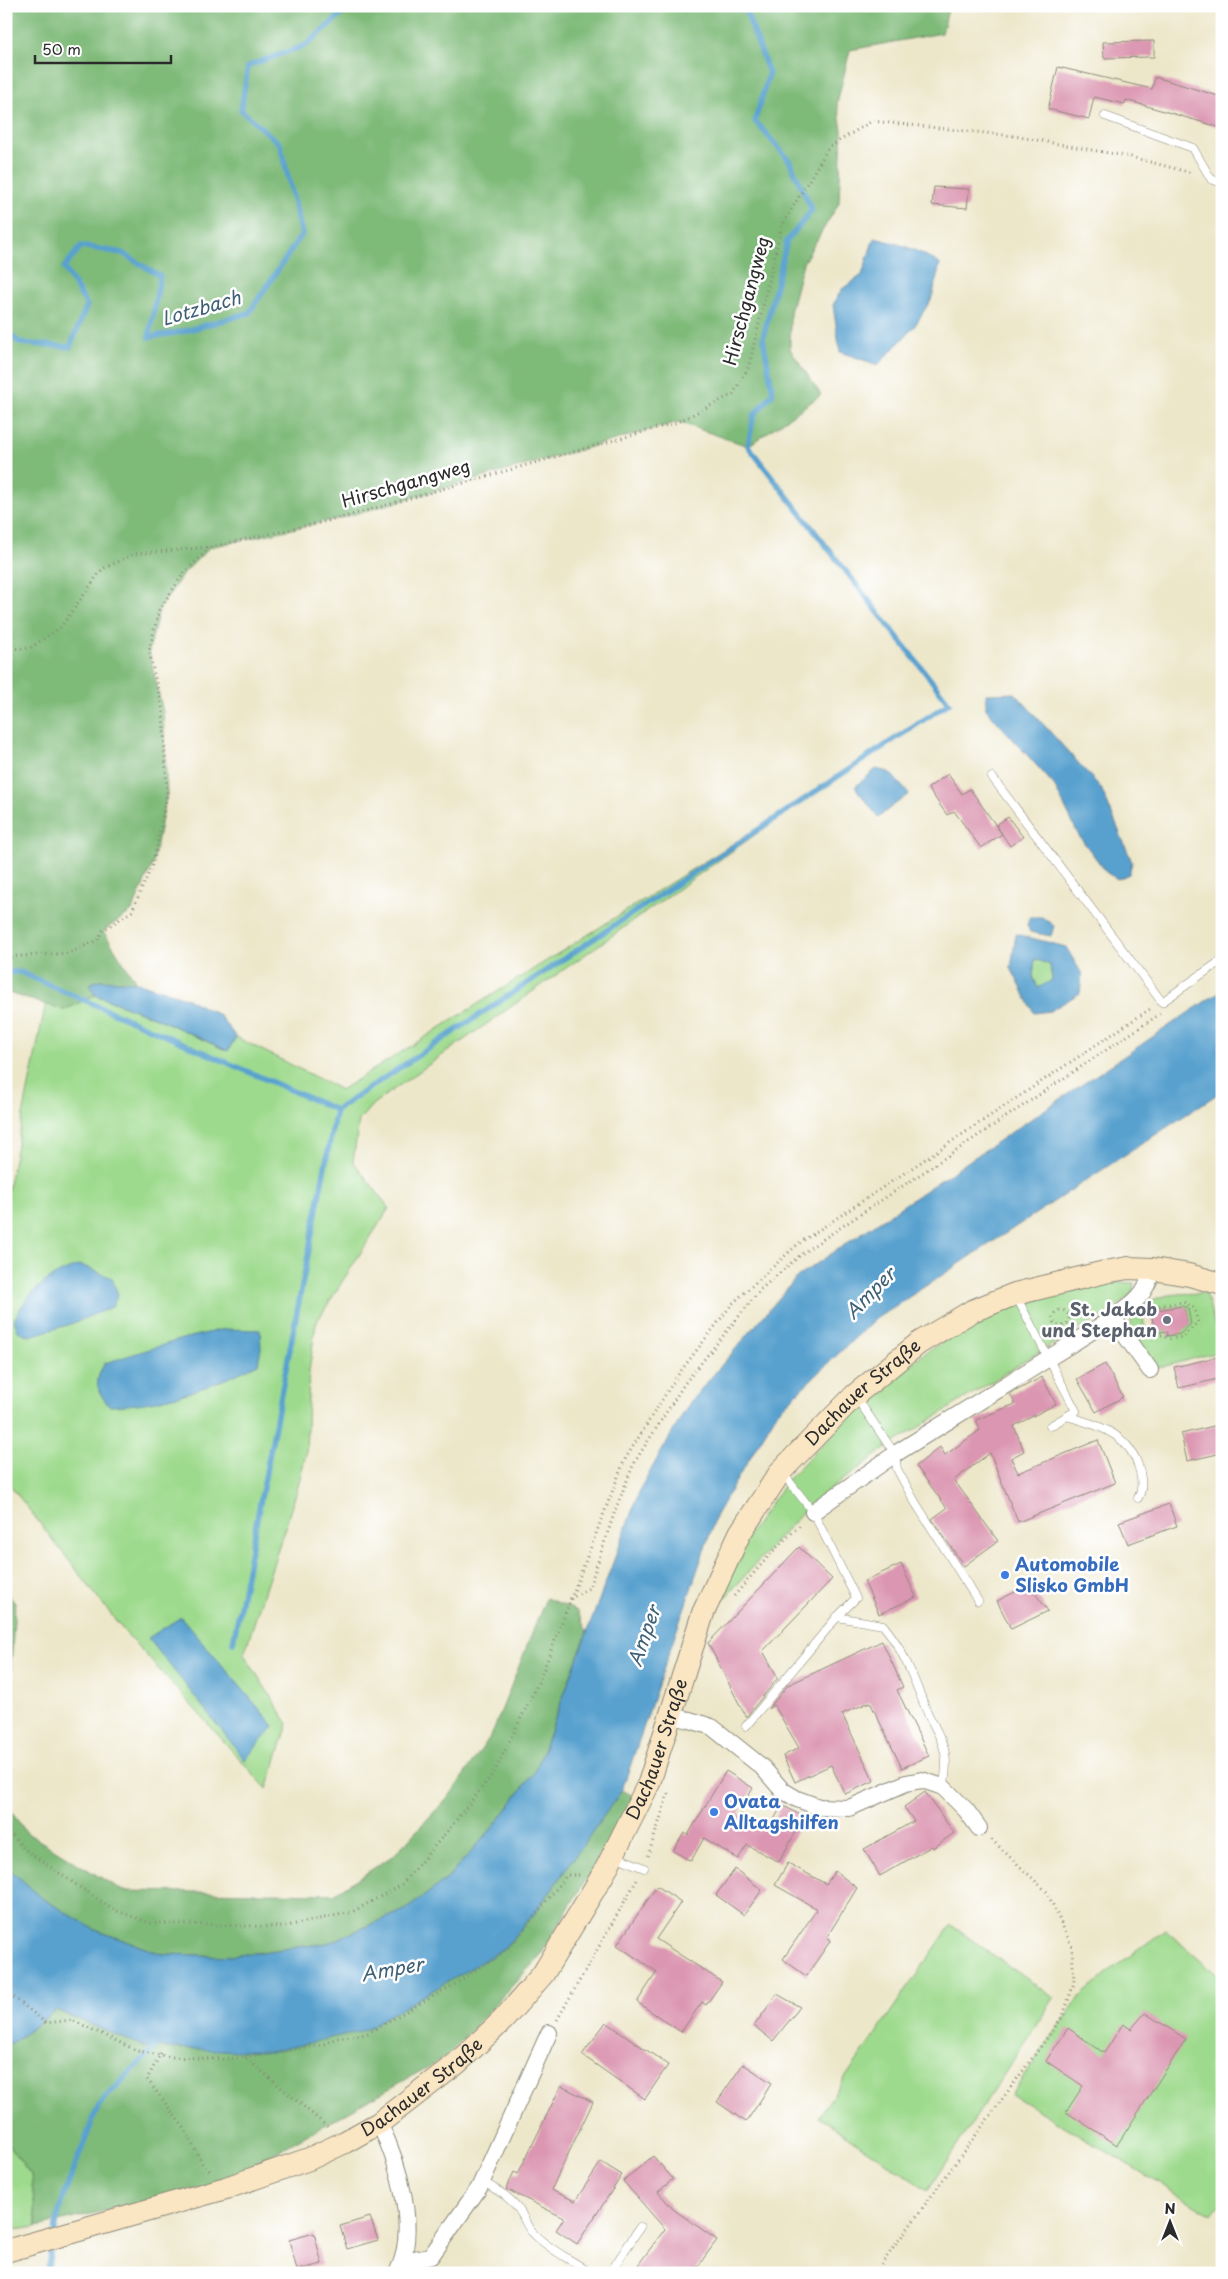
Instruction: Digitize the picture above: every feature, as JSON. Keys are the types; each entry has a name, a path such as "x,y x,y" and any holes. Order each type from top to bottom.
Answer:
{"main road":[{"name":"Dachauer Straße","path":"6,2251 226,2188 308,2159 346,2142 379,2123 457,2063 503,2020 543,1974 609,1864 648,1783 703,1613 740,1533 781,1471 855,1395 919,1343 972,1311 1015,1294 1105,1272 1128,1268 1154,1269 1189,1275 1222,1284"}],"street":[{"path":"813,1512 895,1454 1047,1357 1113,1318 1148,1288 1154,1269"},
{"path":"1113,1318 1150,1370"},
{"path":"670,1716 712,1727 762,1767 782,1790 797,1799 819,1807 849,1808 906,1783 922,1780 943,1787 966,1810 979,1828"},
{"path":"400,2267 430,2256 482,2181 549,2033"},
{"path":"379,2123 391,2147 402,2189 407,2226 400,2267"},
{"path":"400,2267 414,2273"}],"lane":[{"path":"1105,116 1193,148 1211,178 1222,183"},
{"path":"992,777 1162,1002 1222,960"},
{"path":"1015,1294 1076,1411 1050,1426"},
{"path":"855,1395 895,1454 897,1469 914,1502 978,1601"},
{"path":"1067,1416 1096,1426 1127,1443 1135,1457 1142,1480 1142,1492 1138,1498"},
{"path":"746,1726 837,1617 856,1598 813,1512 781,1471"},
{"path":"837,1617 884,1624 890,1633 912,1670 916,1686 945,1751 947,1774 943,1787"},
{"path":"609,1864 644,1868"},
{"path":"482,2181 510,2200 520,2211 531,2231 553,2251 570,2258 590,2273"},
{"path":"610,2273 640,2227"}],"path":[{"name":"Hirschgangweg","path":"6,649 30,648 61,627 102,569 134,554 210,547 337,519 678,422 733,394 749,366 782,225 829,147 872,121 1014,136 1131,157 1211,178"},
{"path":"6,957 69,953 98,940 102,931 132,911 154,863 167,794 162,712 150,651 159,610 183,574 210,547"},
{"path":"6,1828 24,1848 112,1909 150,1923 282,1926 352,1912 400,1886 495,1772 540,1679 624,1461 676,1376 732,1304 798,1244 1162,1002"},
{"path":"569,1600 589,1588 616,1508 634,1463 685,1383 761,1289 804,1252 1164,1011"},
{"path":"1143,1334 1147,1337 1163,1335 1168,1339 1183,1337 1198,1322 1194,1308 1183,1302 1149,1308"},
{"path":"1057,1310 1063,1310 1068,1314 1069,1321 1065,1326 1058,1326 1053,1322 1052,1315 1057,1310"},
{"path":"729,1603 774,1550 813,1512"},
{"path":"549,2033 644,1868 671,1785"},
{"path":"875,2273 1063,2016 1074,1983 1072,1947 1047,1892 979,1828"},
{"path":"6,1991 46,2023 72,2020 138,2051 159,2053 171,2057 225,2059 322,2045 337,2038 366,2034 455,1984 510,1947 567,1875 609,1864"},
{"path":"159,2053 147,2079 184,2128 202,2163 226,2188"},
{"path":"245,2057 346,2142"}],"green space":[{"path":"6,6 949,6 942,33 850,50 837,103 842,130 839,203 803,263 790,312 790,349 821,395 748,446 678,422 337,519 210,547 183,574 159,610 149,651 163,712 167,794 153,863 132,911 103,931 136,982 100,980 90,984 95,995 64,1010 6,992"},
{"path":"823,787 373,1104 359,1120 353,1161 389,1208 316,1323 309,1371 306,1454 297,1490 244,1654 288,1724 267,1789 124,1631 6,1480 6,1199 46,1002 64,1010 95,995 161,1020 227,1051 236,1037 341,1090"},
{"path":"1035,958 1050,965 1052,981 1038,988 1033,976"},
{"path":"1106,1282 1134,1283 1132,1293 1109,1313 1042,1350 889,1446 808,1506 724,1599 721,1599 747,1537 788,1479 861,1405 925,1353 977,1321 1020,1304"},
{"path":"1206,1293 1222,1351 1154,1369 1133,1331 1131,1320 1133,1314 1147,1303 1163,1296","holes":["1182,1306 1188,1308 1191,1323 1187,1328 1180,1329 1180,1334 1168,1336 1167,1331 1155,1333 1154,1328 1145,1329 1143,1318 1152,1316 1152,1311"]},
{"path":"6,1592 15,1603 9,1698 6,1705"},
{"path":"546,1598 577,1611 587,1632 536,1770 495,1825 446,1880 405,1910 328,1943 232,1956 162,1954 95,1930 42,1898 6,1866 6,1805 27,1833 123,1891 334,1894 394,1855 451,1794 492,1734"},
{"path":"622,1790 635,1797 540,1956 446,2057 221,2183 37,2227 31,2175 6,2142 6,2045 15,2041 56,2010 145,2047 504,1949 534,1914"},
{"path":"951,1925 1054,1998 928,2190 818,2117"},
{"path":"1165,1930 1222,1979 1222,2201 1212,2215 1011,2094 1081,1996 1112,1969"},
{"path":"6,2142 31,2175 37,2227 6,2231"}],"water":[{"path":"874,238 909,248 940,264 932,298 914,327 878,365 840,352 833,305 842,289 862,275"},
{"path":"1015,693 1101,788 1132,862 1129,874 1118,879 1107,873 1079,836 1054,785 986,709 986,694"},
{"path":"876,769 889,772 909,794 878,817 855,787"},
{"path":"1030,917 1042,917 1054,926 1051,936 1030,932 1027,925"},
{"path":"1016,934 1066,947 1082,974 1080,993 1050,1011 1034,1013 1011,968","holes":["1035,959 1050,965 1052,980 1038,988 1033,976"]},
{"path":"100,980 136,982 186,998 219,1015 236,1037 228,1051 161,1020 95,995 89,984"},
{"name":"Amper","path":"1222,990 1222,1091 874,1320 778,1411 717,1513 622,1790 534,1914 504,1949 364,2030 271,2052 145,2047 56,2010 15,2041 6,2045 6,1990 12,1984 6,1977 6,1866 42,1898 95,1930 162,1954 232,1956 328,1943 405,1910 446,1880 495,1825 536,1770 641,1487 690,1402 797,1277"},
{"path":"81,1265 112,1278 118,1295 112,1307 71,1324 30,1336 18,1331 14,1320 33,1292 60,1273"},
{"path":"224,1329 260,1330 261,1348 258,1364 204,1387 149,1402 110,1406 101,1395 98,1380 105,1363 182,1339"},
{"path":"181,1617 274,1726 245,1760 148,1638"}],"building":[{"path":"1154,41 1154,57 1104,58 1103,42"},
{"path":"1058,67 1152,89 1155,77 1222,97 1222,128 1126,100 1125,104 1094,97 1089,119 1048,109"},
{"path":"934,187 969,189 967,208 932,205"},
{"path":"948,774 962,794 970,789 1002,834 981,848 954,811 947,815 928,788"},
{"path":"1008,817 1023,837 1010,846 996,825"},
{"name":"St. Jakob und Stephan","path":"1182,1306 1188,1308 1191,1324 1180,1334 1167,1336 1167,1331 1155,1333 1151,1311"},
{"path":"1222,1356 1222,1378 1179,1388 1174,1367"},
{"path":"1105,1364 1123,1397 1096,1412 1077,1379"},
{"path":"1042,1377 1056,1404 1014,1426 1024,1451 1011,1458 1018,1473 1098,1440 1115,1483 1018,1522 990,1453 954,1480 998,1541 964,1566 932,1519 947,1508 916,1466 940,1447 945,1455 980,1430 976,1420 1015,1404 1010,1394"},
{"path":"1222,1424 1222,1453 1187,1461 1181,1434"},
{"path":"1169,1504 1177,1526 1128,1544 1119,1522"},
{"path":"799,1547 832,1579 763,1651 778,1678 746,1717 708,1643"},
{"path":"901,1564 916,1597 879,1614 864,1581"},
{"path":"1029,1585 1048,1611 1011,1629 997,1601"},
{"path":"882,1641 903,1687 897,1690 929,1756 902,1768 870,1702 842,1714 874,1781 845,1794 831,1765 795,1782 783,1756 799,1748 774,1705 768,1709 788,1685"},
{"path":"726,1771 753,1788 739,1813 769,1829 782,1805 804,1817 779,1862 747,1845 738,1859 704,1838 691,1861 673,1851 684,1833 688,1835"},
{"path":"925,1792 954,1833 933,1848 932,1846 880,1876 864,1849 914,1821 904,1807"},
{"path":"788,1863 826,1884 835,1871 857,1888 827,1937 831,1940 806,1976 783,1959 817,1909 775,1885"},
{"path":"735,1869 762,1890 744,1915 716,1895"},
{"path":"657,1886 681,1902 656,1939 722,1982 706,2005 702,2002 681,2032 637,2002 657,1972 617,1945"},
{"path":"777,1994 800,2007 773,2041 754,2026"},
{"path":"1145,2013 1186,2039 1117,2145 1066,2112 1083,2086 1046,2061 1068,2028 1104,2053 1123,2024 1131,2029"},
{"path":"606,2022 668,2065 645,2099 582,2055"},
{"path":"743,2064 772,2083 746,2122 717,2102"},
{"path":"561,2086 593,2102 551,2190 575,2201 601,2162 622,2175 577,2244 556,2230 564,2218 506,2189 514,2172 518,2174"},
{"path":"653,2156 673,2179 658,2192 673,2209 717,2240 693,2273 632,2273 665,2229 623,2181"},
{"path":"370,2217 378,2240 347,2249 340,2226"},
{"path":"314,2233 322,2264 297,2270 289,2240"}],"waterway":[{"name":"Lotzbach","path":"6,331 20,343 70,347 87,305 64,268 81,246 122,253 160,276 149,337 181,332 249,313 302,234 280,144 241,110 248,66 306,45 351,6"},
{"path":"6,972 20,972 336,1110 949,703 748,446 754,415 773,393 763,338 787,241 812,210 789,160 755,121 769,73 744,6"},
{"path":"233,1643 336,1110"},
{"path":"55,2231 61,2203 99,2104 159,2043"},
{"path":"47,2273 52,2243"}],"place":[{"name":"St. Jakob und Stephan","path":"1167,1320"},
{"name":"Automobile Slisko GmbH","path":"1005,1575"},
{"name":"Ovata Alltagshilfen","path":"714,1812"}]}
